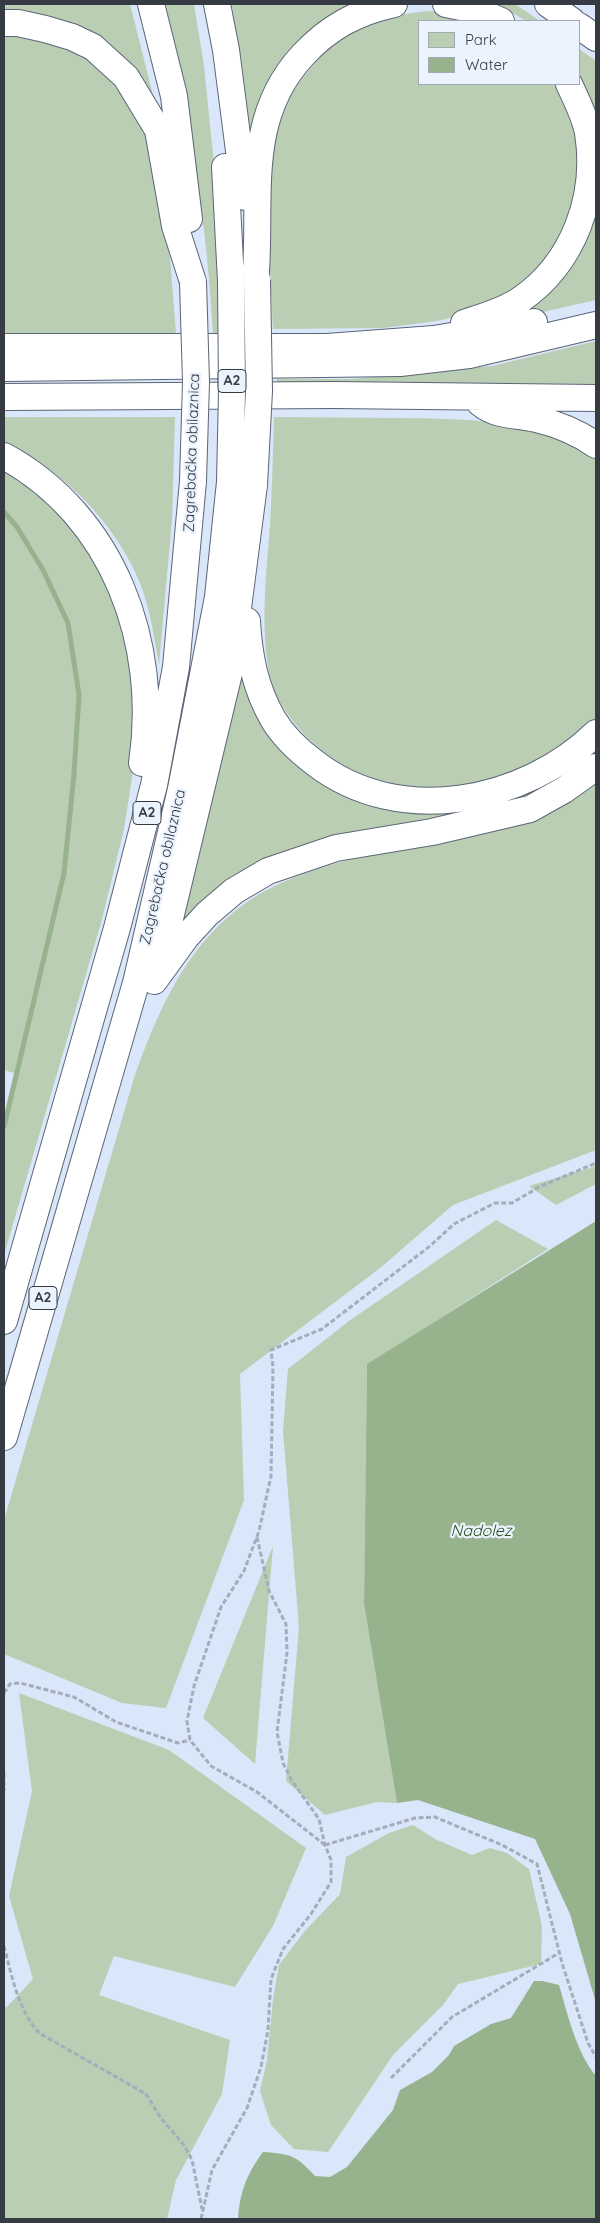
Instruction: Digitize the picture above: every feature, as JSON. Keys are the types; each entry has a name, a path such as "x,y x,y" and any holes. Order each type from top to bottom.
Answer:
{"highway":[{"path":"151,4 174,96 188,200 193,282"},
{"name":"Zagrebačka obilaznica","path":"4,1437 83,1159 136,983 182,789 218,597 242,483 232,391 231,281 226,176 206,4"},
{"path":"217,4 226,50 257,276"},
{"path":"394,4 347,19 326,32 293,66 281,84 266,117 259,156 257,276 259,391 242,483 252,513 247,621 248,649 254,674 273,720 304,754 322,769 367,790 389,796 416,799 470,798 527,781 579,750 596,733"},
{"path":"446,4 476,10 499,20"},
{"path":"548,4 571,20"},
{"path":"4,23 18,23 45,29 93,47 126,77 158,130 175,226 193,282"},
{"path":"580,27 596,38"},
{"path":"370,343 394,334 446,328 495,312 518,301 533,290 558,263 579,226 587,198 591,161 588,131 569,85"},
{"name":"Zagrebačka obilaznica","path":"4,1321 84,1046 154,785 176,667 193,481 196,382 193,282"},
{"path":"4,347 327,347 434,339 507,328 596,310"},
{"path":"4,368 400,363 469,355 596,325"},
{"path":"4,338 43,347"},
{"path":"4,397 472,396 596,398"},
{"path":"472,396 491,412 534,418 566,428 596,445"},
{"path":"4,456 63,500 94,536 112,565 127,598 138,638 146,702 146,739 137,792 84,1046"},
{"path":"83,1159 104,1127 154,981 230,670 252,513"},
{"path":"154,981 186,937 207,914 234,891 268,871 336,848 432,832 530,809 564,790 596,767"}],"path":[{"path":"325,1845 257,1792 211,1766 190,1740 187,1722 194,1686 222,1607 244,1571 257,1536 270,1476 273,1367 271,1350 322,1329 430,1246 454,1224 495,1203 512,1203 539,1187 596,1163"},
{"path":"201,2219 212,2170 247,2108 261,2067 268,2030 271,1979 283,1949 311,1914 331,1882 331,1860 319,1820 292,1782 283,1763 277,1732 287,1653 286,1624 269,1591 257,1536"},
{"path":"4,1693 10,1684 20,1683 74,1697 116,1722 178,1743 190,1740"},
{"path":"4,1773 4,1791"},
{"path":"325,1845 415,1818 435,1817 502,1846 537,1864 559,1953 588,2044 596,2058"},
{"path":"4,1946 15,1989 29,2022 39,2034 146,2094 160,2117 184,2145 192,2160 199,2186 202,2212"},
{"path":"391,2078 452,2017 559,1953"}],"green space":[{"path":"4,4 130,4 153,95 135,70 70,23 48,16 4,11"},
{"path":"165,4 194,4 204,66 217,193 221,334 213,334 202,209 182,86"},
{"path":"232,4 360,4 327,22 251,155"},
{"path":"498,4 515,4 539,20 524,20"},
{"path":"429,11 455,14 476,20 418,20 418,85 557,85 581,146 576,201 554,252 514,292 471,313 437,321 383,328 273,329 269,248 269,188 271,159 276,133 285,104 318,58 343,35 376,21 409,13"},
{"path":"4,32 69,48 97,64 121,88 143,121 168,232 176,334 4,333"},
{"path":"580,50 596,61 596,121 580,79"},
{"path":"596,206 596,300 530,315 508,316"},
{"path":"596,341 596,384 277,382 277,379 352,379 492,366"},
{"path":"4,417 175,417 172,520 159,664 151,623 140,583 116,539 102,519 66,483 26,454 4,443"},
{"path":"274,417 449,419 500,423 550,435 596,459 596,718 566,743 532,763 495,778 456,786 417,787 378,780 342,764 310,740 298,727 276,695 272,686 267,658 265,602 271,512"},
{"path":"4,466 38,490 88,540 131,638 138,739 124,829 101,923 4,1255 4,1116 14,1073 4,1070"},
{"path":"242,652 282,744 428,810 596,749 596,753 543,787 486,808 330,836 280,853 176,941 221,761"},
{"path":"596,782 596,1150 453,1205 380,1268 240,1374 244,1500 166,1708 122,1703 4,1654 4,1520 134,1078 160,1012 183,971 211,934 228,917 265,891 285,881 326,866"},
{"path":"596,1166 596,1184 556,1205 529,1186"},
{"path":"496,1220 548,1249 367,1365 364,1604 397,1803 377,1802 325,1815 286,1781 299,1627 283,1431 288,1369 349,1321"},
{"path":"273,1546 255,1764 203,1718"},
{"path":"19,1693 169,1750 306,1848 273,1926 235,1987 114,1956 99,1995 230,2040 222,2094 176,2180 167,2219 4,2219 4,2001 6,2008 33,1979 9,1896 32,1791"},
{"path":"413,1825 435,1839 472,1855 490,1848 507,1853 529,1869 542,1926 541,1964 458,1984 443,2005 393,2055 328,2152 294,2149 271,2125 260,2091 267,2060 273,1999 279,1965 304,1932 340,1894 346,1857 389,1833"}],"water":[{"name":"Nadolez","path":"596,1221 596,2003 570,1914 535,1839 418,1800 397,1803 364,1604 367,1364"},
{"path":"534,1981 559,1985 578,2045 596,2076 596,2219 238,2219 240,2200 245,2183 263,2152 292,2157 303,2164 315,2176 330,2177 347,2167 393,2110 400,2090 432,2072 449,2055 454,2046 491,2024 511,2018"}],"waterway":[{"path":"4,512 17,527 43,570 68,623 79,695 74,774 64,873 4,1127"}]}
